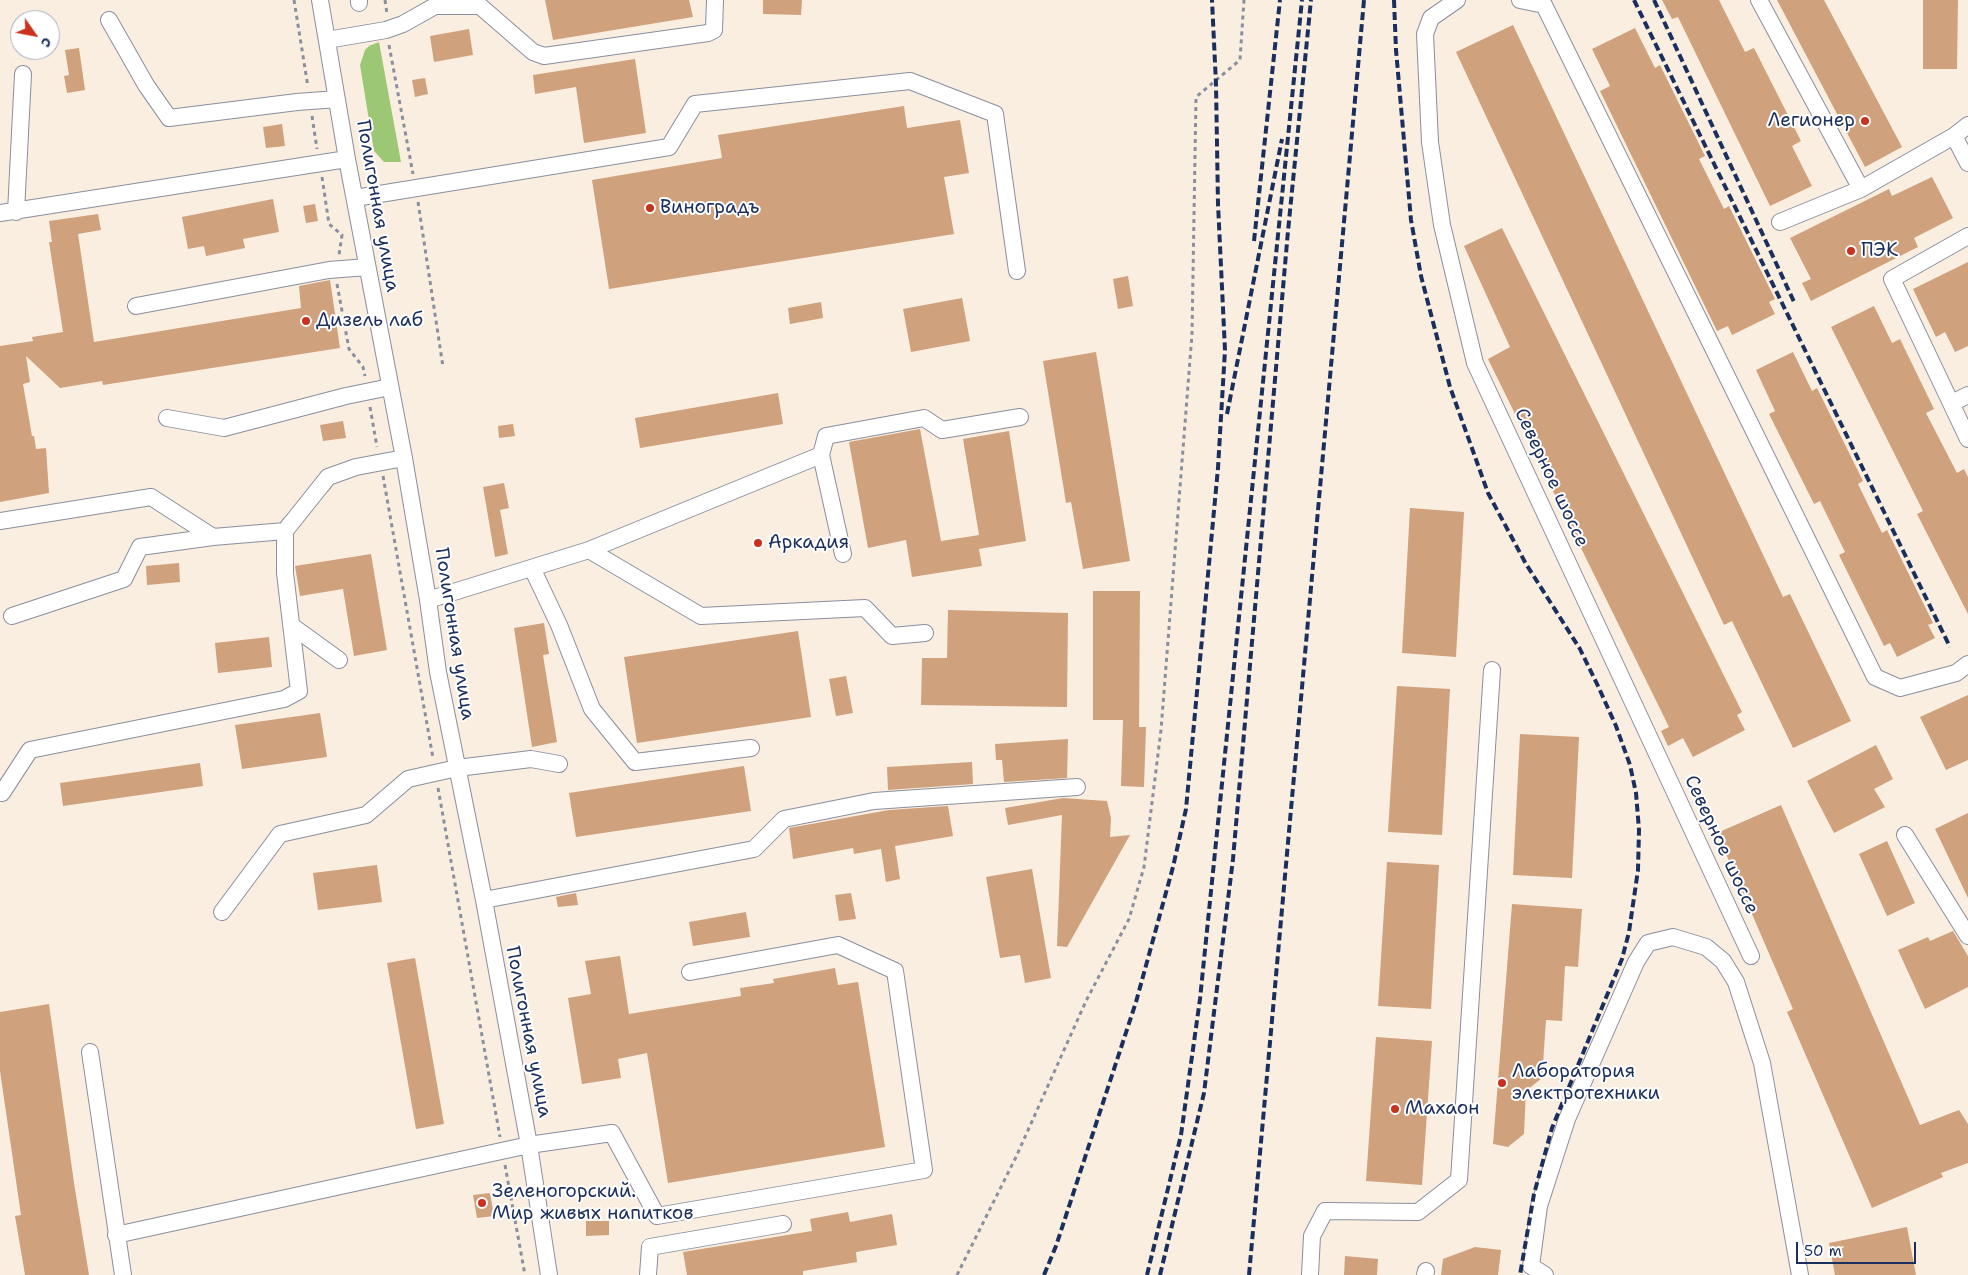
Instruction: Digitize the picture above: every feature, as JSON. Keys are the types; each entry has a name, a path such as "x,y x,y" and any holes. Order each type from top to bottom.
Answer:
{"lane":[{"name":"Полигонная улица","path":"320,0 347,159 404,458 438,672 484,900 529,1145 549,1275"},
{"path":"327,40 386,30 403,24 435,6 480,6 532,52 544,56 708,33 714,30 715,0"},
{"name":"Северное шоссе","path":"1457,0 1431,18 1425,34 1429,122 1442,225 1475,363 1751,956"},
{"path":"1520,0 1546,3 1875,677 1900,688 1956,673 1968,664"},
{"path":"1759,0 1861,189"},
{"path":"109,20 146,84 169,118 337,99"},
{"path":"22,74 8,213 347,159"},
{"path":"355,198 669,147 694,104 910,81 994,114 1016,271"},
{"path":"1780,222 1861,189 1954,136 1968,125"},
{"path":"1954,136 1968,163"},
{"path":"1968,236 1892,280 1968,439"},
{"path":"136,306 338,269 367,267"},
{"path":"167,418 224,428 390,387"},
{"path":"1952,403 1968,395"},
{"path":"843,554 821,455 826,436 924,418 942,430 1020,417"},
{"path":"428,600 589,550 821,455"},
{"path":"2,793 30,750 284,699 299,691 285,573 285,531 328,478 356,466 404,458"},
{"path":"0,520 151,496 213,537"},
{"path":"12,616 124,579 140,547 213,537 285,531"},
{"path":"589,550 700,616 865,608 892,636 925,633"},
{"path":"532,568 559,625 592,709 635,762 751,748"},
{"path":"292,626 339,660"},
{"path":"1310,1275 1312,1236 1324,1211 1418,1212 1459,1180 1492,670"},
{"path":"222,912 280,834 366,815 408,779 456,768 531,759 559,764"},
{"path":"484,900 754,849 784,819 874,801 1077,787"},
{"path":"1904,835 1968,936"},
{"path":"1545,1275 1531,1266 1539,1206 1567,1119 1636,962 1648,943 1673,937 1706,947 1722,961 1736,982 1762,1063 1800,1275"},
{"path":"116,1235 529,1145 612,1133 657,1216 924,1170 895,971 838,945 690,972"},
{"path":"90,1052 123,1275"},
{"path":"648,1275 650,1247 782,1224"}],"path":[{"path":"294,0 330,224 342,235 336,282 349,349 363,367 368,392 525,1275"},
{"path":"956,1275 1016,1157 1086,1002 1129,920 1144,867 1161,730 1192,334 1196,97 1240,60 1244,0"}],"green space":[{"path":"379,42 401,162 384,162 374,151 360,65 365,50"}],"building":[{"path":"545,0 689,0 693,17 553,40"},
{"path":"763,0 802,0 801,15 763,14"},
{"path":"1662,0 1719,0 1745,52 1754,48 1801,141 1792,146 1812,186 1770,206 1678,17 1672,19"},
{"path":"1777,0 1824,0 1902,147 1865,167"},
{"path":"1923,0 1958,0 1957,69 1923,69"},
{"path":"1513,25 1783,597 1790,594 1851,721 1793,748 1732,621 1724,625 1456,52"},
{"path":"1635,28 1655,68 1660,65 1705,156 1699,159 1724,209 1729,206 1775,299 1769,302 1775,314 1732,335 1728,326 1717,331 1600,91 1610,86 1592,49"},
{"path":"469,29 473,55 434,62 430,36"},
{"path":"79,48 85,90 67,93 64,76 69,75 65,50"},
{"path":"635,59 646,133 584,143 576,87 535,94 533,75"},
{"path":"425,78 428,94 415,97 412,80"},
{"path":"904,106 907,128 960,120 969,173 944,177 954,234 609,289 592,180 722,158 718,135"},
{"path":"282,124 285,146 266,148 263,127"},
{"path":"1932,177 1953,218 1914,238 1918,247 1811,301 1802,283 1811,279 1790,238 1889,189 1892,196"},
{"path":"273,199 279,232 243,239 245,248 206,256 204,246 188,249 182,217"},
{"path":"315,204 318,221 306,223 303,206"},
{"path":"98,214 101,230 78,234 94,342 301,308 299,286 330,280 340,348 103,385 102,381 60,388 26,356 30,382 23,384 36,449 46,448 49,493 0,502 0,346 33,341 32,337 63,332 49,242 52,242 49,221"},
{"path":"1502,228 1742,712 1737,715 1745,730 1693,757 1683,738 1668,746 1661,731 1669,727 1488,359 1510,347 1464,246"},
{"path":"1968,262 1968,346 1955,352 1945,332 1936,337 1913,289"},
{"path":"1128,276 1133,306 1118,309 1113,279"},
{"path":"962,298 970,341 911,352 903,309"},
{"path":"821,302 823,318 790,324 788,308"},
{"path":"1874,306 1892,343 1900,339 1934,409 1926,413 1957,473 1964,469 1968,477 1968,614 1917,514 1923,511 1831,327"},
{"path":"1096,352 1130,561 1083,569 1071,502 1066,503 1043,361"},
{"path":"1793,352 1812,391 1817,388 1863,481 1858,484 1882,533 1887,530 1933,623 1928,625 1935,638 1897,657 1890,643 1884,646 1839,555 1845,552 1820,501 1814,504 1769,414 1775,411 1756,370"},
{"path":"778,393 783,424 640,448 635,418"},
{"path":"343,421 346,438 323,441 320,425"},
{"path":"513,424 515,436 499,438 498,426"},
{"path":"920,429 941,541 979,535 963,439 1009,431 1026,541 979,549 982,566 912,577 906,540 868,548 849,442"},
{"path":"504,483 509,508 500,510 508,554 495,557 483,487"},
{"path":"1410,508 1464,512 1456,657 1402,653"},
{"path":"371,554 387,650 354,656 343,589 300,596 295,566"},
{"path":"179,563 180,582 147,585 146,566"},
{"path":"1093,591 1140,591 1139,727 1146,727 1144,787 1121,786 1123,720 1093,720"},
{"path":"948,610 1068,613 1067,707 921,705 922,658 947,658"},
{"path":"544,623 549,654 543,655 557,742 532,747 514,628"},
{"path":"798,631 811,717 637,743 624,657"},
{"path":"269,637 272,667 218,673 215,643"},
{"path":"846,676 853,713 836,716 829,679"},
{"path":"1397,686 1450,689 1442,835 1388,832"},
{"path":"1968,695 1968,760 1946,770 1920,717"},
{"path":"320,713 327,757 242,769 235,725"},
{"path":"1520,734 1579,737 1572,878 1513,875"},
{"path":"1068,739 1067,778 1004,782 1002,760 996,760 995,744"},
{"path":"1876,745 1893,779 1874,789 1885,807 1834,833 1807,781"},
{"path":"972,762 973,784 888,790 887,767"},
{"path":"200,763 203,786 63,806 60,783"},
{"path":"744,766 751,811 576,837 569,793"},
{"path":"1063,798 1107,801 1111,818 1110,837 1130,835 1067,947 1057,946 1062,815 1008,825 1005,808"},
{"path":"1781,805 1920,1125 1959,1110 1968,1124 1968,1163 1941,1173 1943,1177 1872,1208 1787,1012 1793,1009 1717,833"},
{"path":"948,806 953,836 895,846 900,879 886,882 881,849 854,854 853,848 793,859 789,828 889,810"},
{"path":"1968,813 1968,898 1935,829"},
{"path":"1887,841 1915,903 1887,916 1859,854"},
{"path":"1387,862 1439,865 1431,1009 1378,1006"},
{"path":"377,865 382,902 318,910 313,873"},
{"path":"1032,869 1051,978 1025,983 1020,955 1000,958 986,877"},
{"path":"576,893 578,905 558,907 556,897"},
{"path":"851,893 856,919 839,921 835,895"},
{"path":"1512,904 1582,909 1578,967 1565,966 1562,1021 1546,1020 1542,1078 1526,1091 1524,1134 1508,1147 1493,1144"},
{"path":"746,912 750,937 693,946 689,922"},
{"path":"1953,931 1968,956 1968,987 1925,1009 1898,950 1928,937 1930,941"},
{"path":"620,956 629,1014 741,996 740,988 774,983 773,979 835,968 838,985 858,982 885,1147 668,1183 647,1053 618,1059 621,1078 582,1084 568,998 591,994 585,961"},
{"path":"415,958 444,1124 416,1129 387,963"},
{"path":"49,1004 89,1275 25,1275 15,1216 21,1215 0,1071 0,1012"},
{"path":"1376,1037 1432,1041 1422,1185 1366,1181"},
{"path":"490,1193 494,1216 477,1218 473,1195"},
{"path":"848,1212 850,1222 892,1214 897,1245 856,1252 857,1262 803,1271 803,1275 687,1275 683,1252 812,1231 810,1219"},
{"path":"586,1221 609,1221 609,1235 586,1236"},
{"path":"1907,1227 1916,1275 1835,1275 1829,1243"},
{"path":"1475,1247 1501,1250 1498,1275 1441,1275 1443,1259"},
{"path":"1345,1256 1378,1259 1377,1275 1344,1275"}],"railway":[{"path":"1044,1275 1056,1246 1136,1002 1173,867 1186,809 1218,468 1225,350 1218,204 1216,84 1212,0"},
{"path":"1254,241 1280,0"},
{"path":"1147,1275 1181,1135 1200,999 1302,0"},
{"path":"1160,1275 1204,1093 1233,859 1288,231 1311,0"},
{"path":"1249,1275 1364,0"},
{"path":"1394,0 1396,50 1411,220 1421,276 1450,387 1488,493 1526,564 1580,649 1598,686 1616,726 1630,765 1636,793 1639,830 1638,870 1629,932 1622,959 1552,1128 1534,1194 1520,1275"},
{"path":"1634,0 1950,647"},
{"path":"1654,0 1795,304"},
{"path":"1227,414 1282,139"}],"place":[{"name":"Легионер","path":"1865,121"},
{"name":"Виноградъ","path":"650,208"},
{"name":"ПЭК","path":"1851,251"},
{"name":"Дизель лаб","path":"306,321"},
{"name":"Аркадия","path":"758,543"},
{"name":"Лаборатория электротехники","path":"1502,1083"},
{"name":"Махаон","path":"1395,1109"},
{"name":"Зеленогорский. Мир живых напитков","path":"482,1203"}]}
